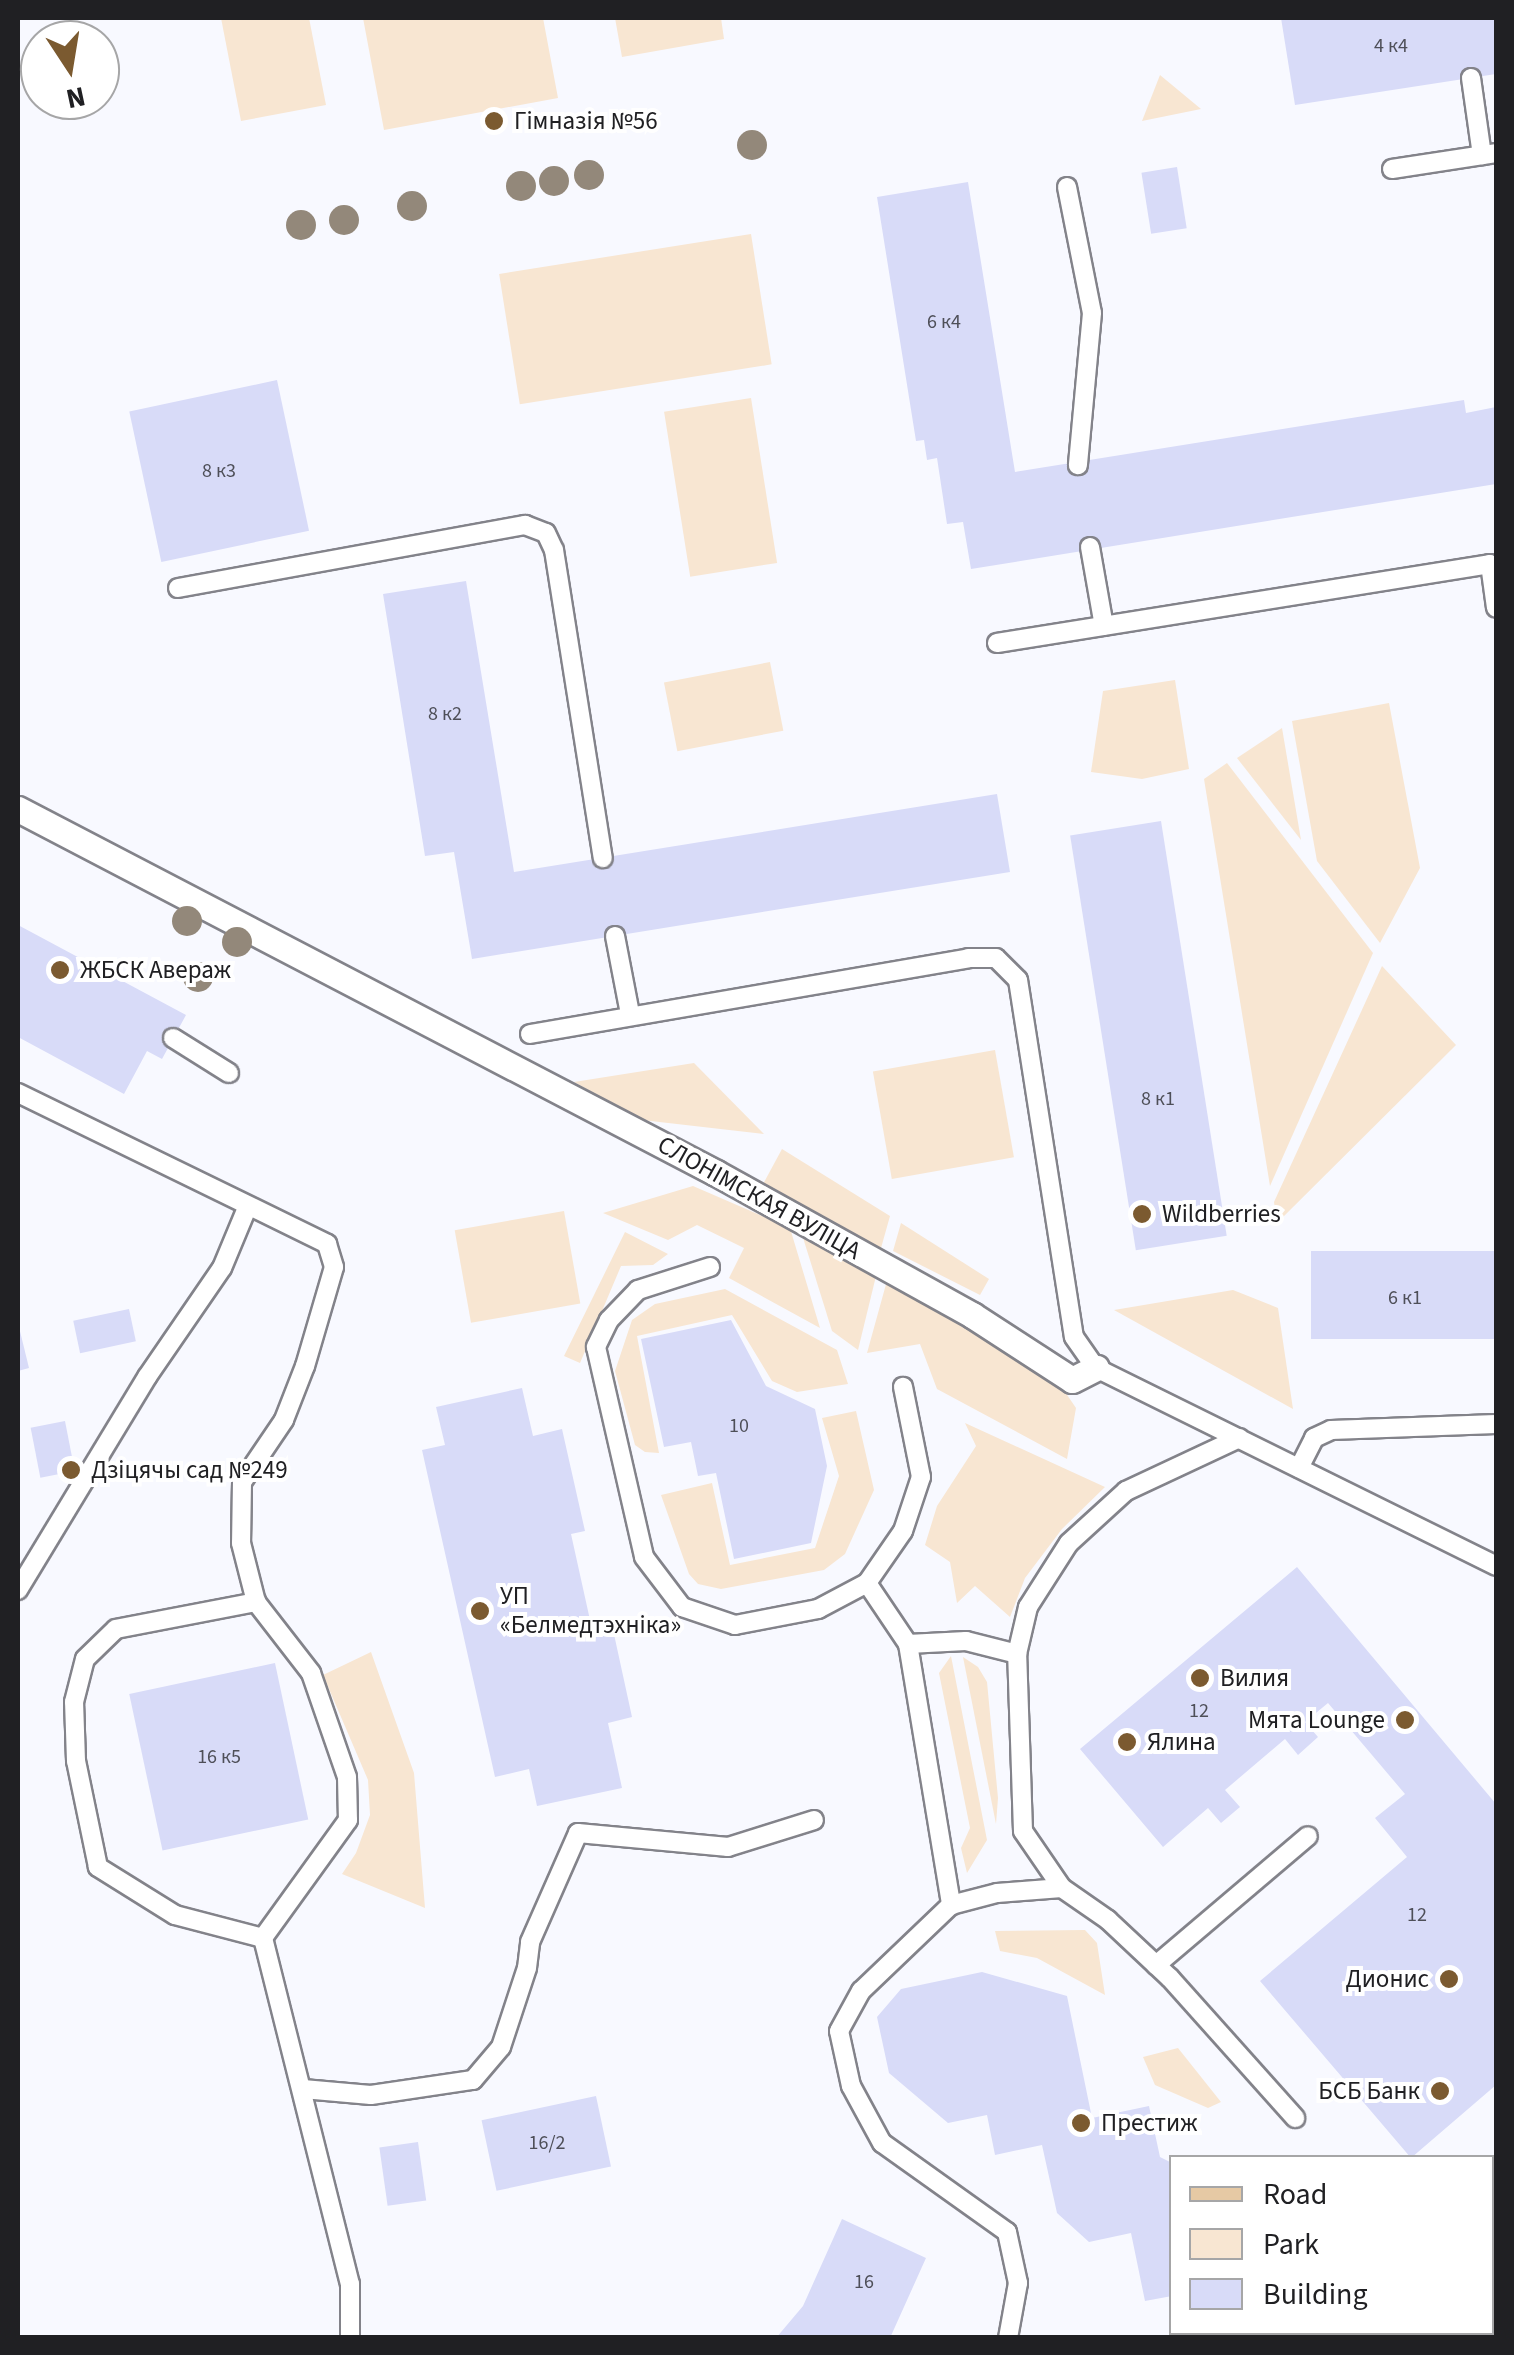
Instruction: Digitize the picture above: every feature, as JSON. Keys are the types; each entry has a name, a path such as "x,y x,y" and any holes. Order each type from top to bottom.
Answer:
{"street":[{"name":"СЛОНІМСКАЯ ВУЛІЦА","path":"18,809 704,1167 972,1316 1072,1380 1096,1368"}],"lane":[{"path":"1392,169 1489,154 1471,78"},
{"path":"1067,187 1092,313 1078,465"},
{"path":"178,588 525,525 546,534 554,550 603,858"},
{"path":"1090,547 1104,626"},
{"path":"996,643 1490,564 1496,608"},
{"path":"615,936 630,1014"},
{"path":"530,1034 968,958 996,958 1018,980 1074,1338 1096,1368"},
{"path":"174,1038 229,1074"},
{"path":"18,1093 327,1244 334,1267 284,1420 242,1482 241,1542 256,1602 311,1673 347,1777 348,1820 263,1938"},
{"path":"18,1590 147,1377 222,1268 247,1208"},
{"path":"710,1267 638,1290 609,1320 596,1347 644,1558 682,1607 735,1625 818,1609 867,1583 904,1531 921,1477 902,1387"},
{"name":"СЛОНІМСКАЯ ВУЛІЦА","path":"1096,1368 1496,1566"},
{"path":"1298,1468 1314,1438 1331,1430 1496,1424"},
{"path":"1238,1438 1126,1490 1069,1543 1028,1607 1017,1654 1023,1831 1062,1888 1108,1920 1156,1965 1295,2118"},
{"path":"867,1583 908,1644 951,1905"},
{"path":"256,1602 116,1629 85,1658 74,1702 76,1761 98,1866 175,1915 263,1938"},
{"path":"908,1644 966,1640 1017,1654"},
{"path":"302,2089 372,2094 473,2080 501,2047 530,1942 578,1832 728,1846 814,1820"},
{"path":"1156,1965 1308,1836"},
{"path":"1008,2338 1018,2283 1006,2232 882,2143 851,2086 838,2032 862,1991 951,1905 996,1893 1062,1888"},
{"path":"263,1938 350,2284 350,2338"}],"green space":[{"path":"221,18 309,18 326,105 241,121"},
{"path":"363,18 543,18 558,98 384,130"},
{"path":"615,18 721,18 724,39 622,57"},
{"path":"1160,75 1201,109 1142,121"},
{"path":"751,234 772,364 520,404 499,274"},
{"path":"751,398 777,563 690,577 664,412"},
{"path":"770,662 783,731 677,751 664,683"},
{"path":"1175,680 1189,769 1142,779 1091,772 1103,691"},
{"path":"1389,703 1420,868 1380,943 1317,861 1292,721"},
{"path":"1282,728 1301,840 1237,758"},
{"path":"1227,763 1373,953 1270,1186 1204,779"},
{"path":"1382,966 1456,1045 1277,1223 1274,1202"},
{"path":"995,1050 1014,1157 892,1179 873,1072"},
{"path":"694,1063 764,1134 642,1120 574,1082"},
{"path":"782,1149 890,1216 881,1248 762,1186"},
{"path":"693,1186 790,1228 820,1328 729,1278 744,1248 697,1225 668,1240 603,1213"},
{"path":"564,1211 580,1304 471,1323 455,1230"},
{"path":"901,1223 989,1279 980,1295 893,1251"},
{"path":"800,1228 877,1272 858,1350 832,1331"},
{"path":"625,1232 668,1254 653,1265 621,1266 580,1363 564,1356"},
{"path":"888,1277 1059,1383 1076,1408 1067,1459 937,1389 920,1344 867,1353"},
{"path":"725,1289 837,1350 848,1384 797,1392 772,1381 732,1315 637,1336 659,1453 645,1452 635,1445 615,1371 632,1320 655,1304"},
{"path":"1233,1290 1278,1308 1293,1409 1114,1310"},
{"path":"856,1411 874,1490 845,1554 824,1570 721,1589 698,1584 689,1574 661,1495 712,1483 730,1565 815,1548 839,1476 822,1418"},
{"path":"965,1423 1105,1487 1062,1529 1025,1578 1010,1617 975,1586 957,1603 950,1562 925,1545 937,1506 976,1446"},
{"path":"371,1652 414,1773 425,1908 342,1874 356,1853 370,1815 368,1780 323,1675"},
{"path":"951,1656 987,1840 967,1873 961,1848 970,1828 939,1673"},
{"path":"963,1657 978,1667 987,1682 998,1798 996,1824"},
{"path":"1085,1930 1097,1943 1105,1995 1037,1958 1000,1951 995,1931"},
{"path":"1178,2048 1221,2102 1208,2108 1155,2085 1143,2057"}],"building":[{"path":"1281,18 1496,18 1496,74 1295,105"},
{"path":"1177,167 1187,228 1151,234 1141,173"},
{"path":"968,182 1015,472 1464,400 1466,413 1496,407 1496,484 971,569 963,522 947,524 937,458 927,460 924,440 916,441 877,197"},
{"path":"277,380 309,531 161,562 129,411"},
{"path":"466,581 514,872 997,794 1010,872 472,959 454,852 425,856 383,594"},
{"path":"1161,821 1227,1236 1136,1250 1070,835"},
{"name":"ЖБСК Авераж","path":"18,925 186,1015 162,1059 147,1051 124,1094 18,1037"},
{"path":"1311,1251 1496,1251 1496,1339 1311,1339"},
{"path":"129,1309 136,1341 80,1353 73,1321"},
{"path":"731,1320 766,1386 815,1409 827,1466 811,1543 734,1559 716,1473 698,1476 691,1442 664,1447 641,1339"},
{"path":"18,1323 29,1368 18,1371"},
{"path":"522,1388 533,1436 562,1429 585,1531 571,1534 592,1629 612,1625 632,1717 608,1723 622,1788 537,1806 529,1769 495,1777 422,1450 445,1445 436,1407"},
{"path":"65,1421 75,1471 40,1478 31,1428"},
{"path":"1297,1567 1496,1804 1496,2085 1414,2155 1408,2155 1260,1981 1407,1857 1375,1818 1405,1794 1328,1703 1305,1722 1318,1737 1298,1755 1285,1739 1225,1790 1240,1807 1221,1823 1208,1808 1163,1847 1080,1749"},
{"path":"275,1663 308,1820 163,1850 129,1694"},
{"path":"982,1972 1067,1996 1092,2118 1149,2106 1160,2157 1169,2162 1169,2297 1145,2301 1131,2233 1089,2242 1057,2213 1042,2145 995,2155 987,2115 948,2123 889,2073 877,2017 901,1989"},
{"path":"596,2096 611,2166 497,2191 482,2120"},
{"path":"418,2142 426,2200 388,2206 379,2147"},
{"path":"842,2219 926,2258 890,2338 776,2338 803,2306"}],"place":[{"name":"Гімназія №56","path":"494,121"},
{"name":"ЖБСК Авераж","path":"60,970"},
{"name":"Wildberries","path":"1142,1214"},
{"name":"Дзіцячы сад №249","path":"71,1470"},
{"name":"УП «Белмедтэхніка»","path":"480,1611"},
{"name":"Вилия","path":"1200,1678"},
{"name":"Мята Lounge","path":"1405,1720"},
{"name":"Ялина","path":"1127,1742"},
{"name":"Дионис","path":"1449,1979"},
{"name":"БСБ Банк","path":"1440,2091"},
{"name":"Престиж","path":"1081,2123"}]}
